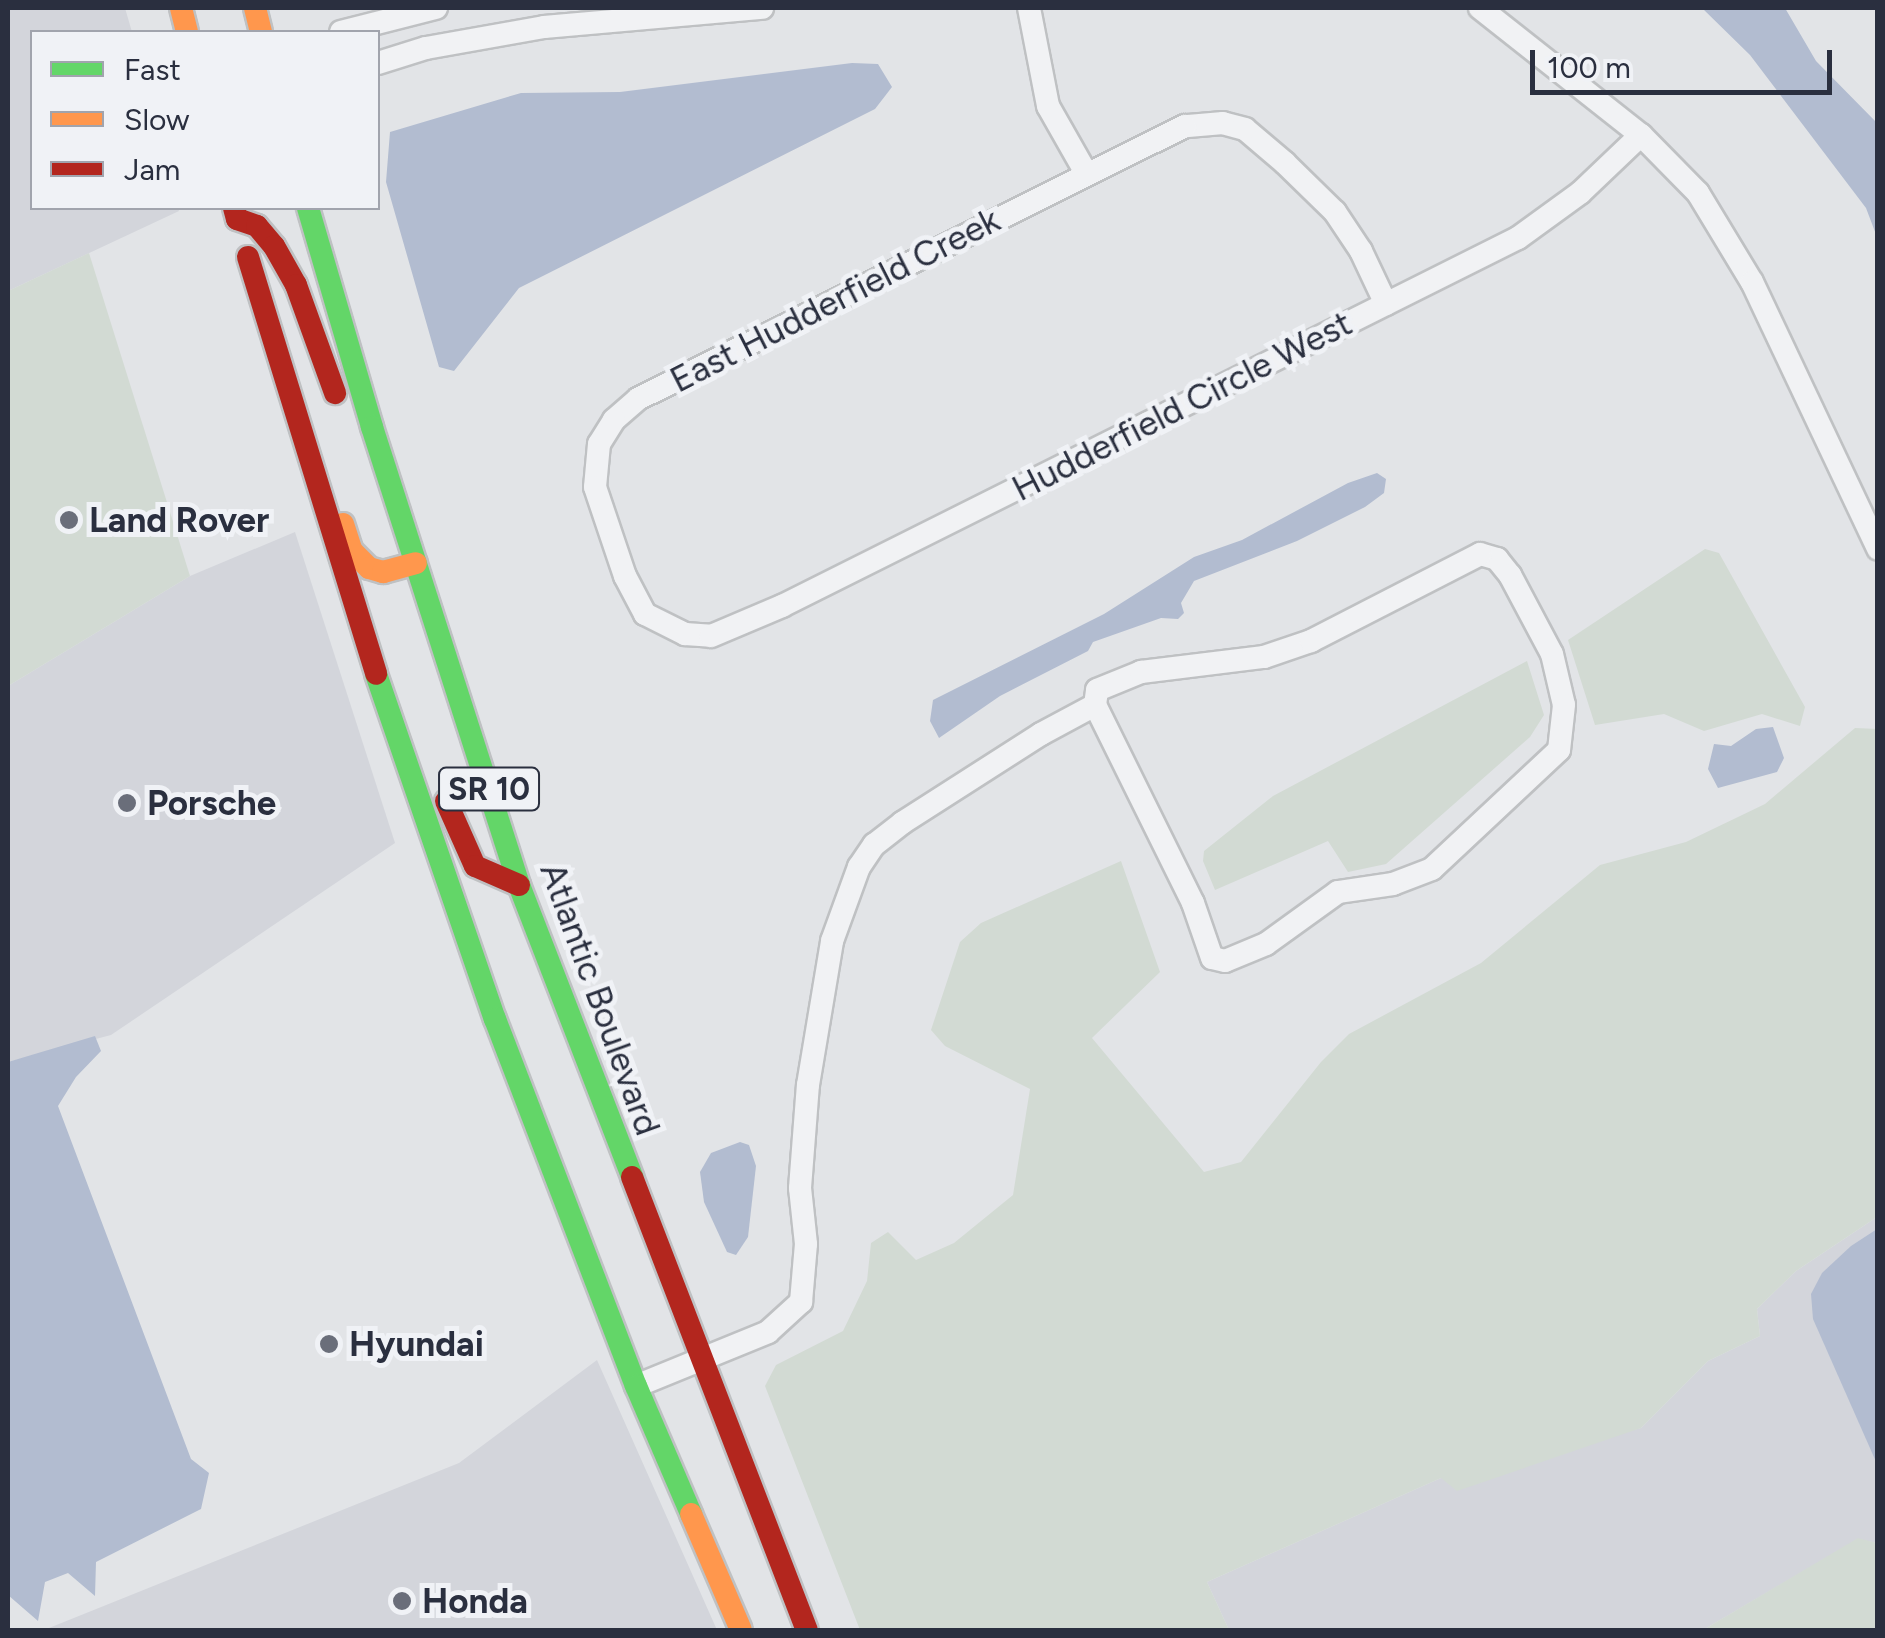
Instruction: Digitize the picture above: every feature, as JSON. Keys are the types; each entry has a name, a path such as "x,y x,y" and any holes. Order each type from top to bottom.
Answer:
{"highway":[{"name":"Atlantic Boulevard","path":"309,210 372,428 520,885 807,1630"},
{"path":"236,213 257,226 274,246 296,286 336,394 372,428"},
{"name":"SR 10","path":"248,256 351,597 495,1019 636,1386 741,1630"},
{"path":"293,410 320,449 352,551 368,568 383,572 416,564"},
{"path":"351,597 379,608 388,626"},
{"path":"439,782 475,866 520,885"}],"street":[{"path":"349,30 436,8"},
{"path":"380,63 480,37 669,12 762,8"},
{"path":"1029,8 1048,106 1086,173"},
{"path":"1480,8 1641,135 1698,193 1738,256 1878,550"},
{"name":"East Hudderfield Creek","path":"698,635 660,623 645,614 636,600 595,487 599,444 614,420 638,399 1172,131 1223,123 1244,129 1335,212 1361,251 1386,304"},
{"name":"Hudderfield Circle West","path":"698,635 737,627 782,606 1386,304 1549,218 1641,135"},
{"path":"1480,554 1497,559 1530,606 1552,654 1564,705 1564,734 1559,750 1432,870 1393,884 1338,892 1266,944 1225,961 1212,958 1193,903 1095,705 1097,690 1141,672 1264,657 1310,641 1480,554"},
{"path":"636,1386 768,1332 801,1302 806,1244 800,1188 808,1085 832,941 859,866 874,845 918,812 1095,705"}],"shaded area":[{"path":"8,8 125,8 131,30 30,30 30,210 179,211 8,291"},
{"path":"89,253 190,576 8,686 8,291"},
{"path":"295,532 395,843 111,1035 8,1062 8,686 190,576"},
{"path":"1705,549 1719,553 1805,707 1800,726 1762,714 1704,731 1664,714 1595,725 1568,640"},
{"path":"1527,661 1544,715 1530,737 1386,864 1348,872 1328,841 1215,890 1203,861 1204,851 1273,796"},
{"path":"1855,728 1878,729 1877,1217 1796,1271 1757,1309 1760,1336 1708,1361 1641,1428 1457,1491 1441,1478 1207,1582 1229,1630 860,1630 765,1386 776,1365 843,1331 867,1281 871,1243 888,1232 916,1260 954,1243 1013,1195 1030,1089 945,1046 931,1030 960,942 981,923 1121,861 1160,972 1092,1038 1204,1172 1241,1162 1321,1062 1349,1034 1481,963 1600,865 1686,842 1765,804"},
{"path":"1877,1217 1877,1543 1858,1539 1703,1630 1229,1630 1207,1582 1441,1478 1641,1428 1708,1361 1760,1336 1757,1309 1796,1271"},
{"path":"597,1360 717,1630 44,1630 459,1463"},
{"path":"1858,1538 1877,1543 1877,1630 1703,1630"}],"water":[{"path":"1702,8 1785,8 1816,61 1877,123 1877,237 1866,208 1750,55"},
{"path":"852,63 878,64 892,87 875,109 519,288 454,371 439,367 386,182 390,132 521,93 620,92"},
{"path":"1377,473 1386,479 1384,493 1365,507 1297,541 1194,581 1181,603 1184,613 1178,619 1161,618 1093,642 1088,651 1000,696 939,738 930,721 933,700 1104,614 1194,557 1242,540 1348,483"},
{"path":"1773,727 1784,758 1777,772 1718,788 1708,769 1714,744 1731,746 1756,729"},
{"path":"95,1036 101,1051 76,1077 58,1106 191,1459 209,1473 201,1509 96,1562 95,1596 68,1573 45,1582 38,1621 8,1595 8,1062"},
{"path":"740,1142 749,1145 756,1166 748,1237 736,1255 727,1252 704,1202 700,1172 711,1153"},
{"path":"1877,1229 1877,1464 1813,1319 1811,1294 1822,1273"}],"traffic: fast":[{"path":"309,210 372,427 519,885 632,1177"},
{"path":"376,674 495,1019 636,1386 691,1514"}],"traffic: slow":[{"path":"181,8 186,30"},
{"path":"255,8 260,30"},
{"path":"343,524 352,551 369,568 383,572 416,563"},
{"path":"691,1514 741,1630"}],"traffic: jam":[{"path":"235,210 237,219 257,226 274,246 296,285 335,393"},
{"path":"248,257 376,674"},
{"path":"446,801 475,866 519,885"},
{"path":"632,1177 807,1630"}],"place":[{"name":"Land Rover","path":"69,520"},
{"name":"Porsche","path":"127,803"},
{"name":"Hyundai","path":"329,1344"},
{"name":"Honda","path":"402,1601"}]}
